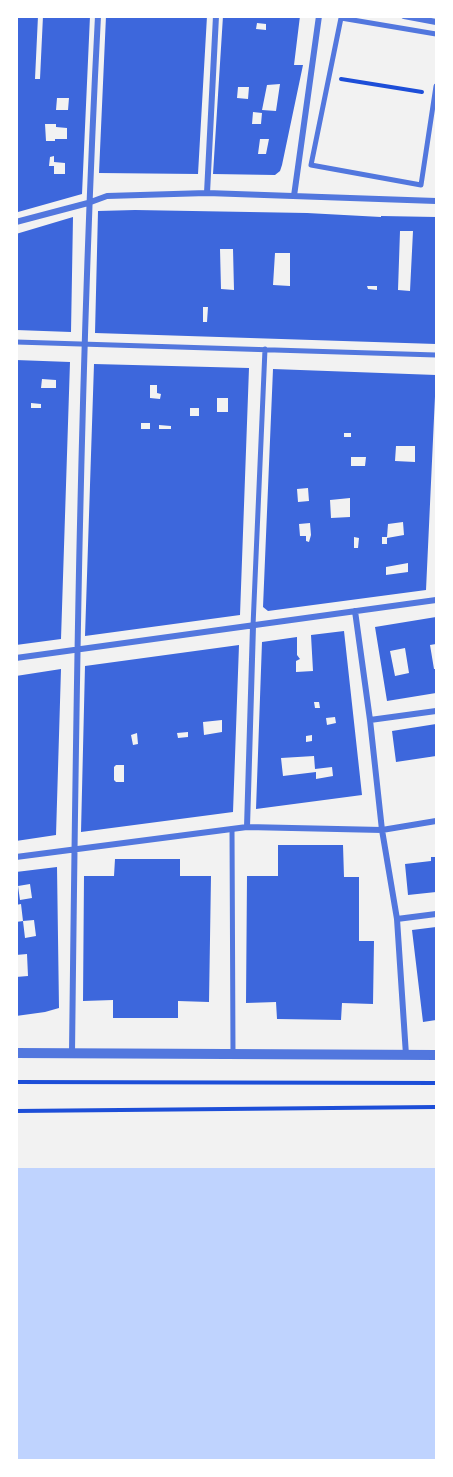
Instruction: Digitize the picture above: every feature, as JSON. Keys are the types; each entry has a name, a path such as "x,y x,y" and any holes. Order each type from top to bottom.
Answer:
{"street":[{"path":"72,1053 84,345 88,203 98,16"},
{"path":"207,193 216,16"},
{"path":"294,196 318,16"},
{"path":"404,16 436,22"},
{"path":"436,34 341,18 311,165 421,185 436,86"},
{"path":"16,222 107,196 207,193 436,200"},
{"path":"16,342 436,355"},
{"path":"247,827 265,349"},
{"path":"16,658 436,600"},
{"path":"355,611 382,830 397,919 406,1056"},
{"path":"370,720 436,711"},
{"path":"16,857 247,827 382,830 436,821"},
{"path":"232,829 233,1054"},
{"path":"397,919 436,914"},
{"path":"16,1053 406,1056 436,1054"}],"path":[{"path":"329,77 435,95"},
{"path":"16,1082 436,1083"},
{"path":"16,1111 436,1107"}],"water":[{"path":"16,1168 436,1168 436,1460 17,1460"}],"pier":[{"path":"16,1165 436,1165 436,1168 17,1168"}],"building":[{"path":"16,16 38,16 35,79 40,79 43,16 90,16 82,194 16,212","holes":["57,98 69,98 68,110 56,110","45,124 56,124 56,127 67,128 67,139 46,141","54,156 54,162 65,163 65,174 54,174 54,166 49,166 50,157"]},
{"path":"106,16 207,16 198,174 99,173"},
{"path":"223,16 300,16 294,65 303,65 280,171 275,175 213,174","holes":["257,23 266,24 266,30 256,29","280,84 276,111 262,110 267,85","238,87 249,87 248,99 237,98","253,112 262,113 261,124 252,124","260,139 269,139 266,154 258,154"]},
{"path":"98,211 436,217 436,344 95,333","holes":["400,231 413,231 410,291 398,290","220,249 233,249 234,290 221,289","275,253 290,253 290,286 273,285","367,286 377,286 377,290 368,289","203,307 208,307 207,322 203,322"]},
{"path":"73,217 71,332 16,330 16,234"},
{"path":"16,360 70,362 61,639 16,645","holes":["42,379 56,380 56,388 41,388","31,403 41,404 41,408 31,408"]},
{"path":"94,364 249,368 240,615 85,636","holes":["150,385 157,385 157,393 161,394 160,399 150,398","217,398 228,398 228,412 217,412","190,408 199,408 199,416 190,416","141,423 150,423 150,429 141,429","159,425 171,426 171,429 159,429"]},
{"path":"273,369 436,375 426,590 268,611 263,607","holes":["344,433 351,433 351,437 344,437","396,446 415,446 415,462 395,461","351,457 366,457 365,466 351,466","308,488 309,501 298,502 297,489","350,498 350,517 331,518 330,500","403,522 404,535 387,538 387,544 382,544 382,537 387,537 388,524","310,523 309,542 306,541 306,536 300,536 299,524","354,537 359,538 358,548 354,548","408,563 408,572 386,575 386,567"]},
{"path":"436,617 436,644 430,645 434,669 436,669 436,693 387,701 375,627","holes":["405,648 409,673 395,676 390,651"]},
{"path":"344,631 362,795 256,809 262,642 297,637 297,655 300,659 296,661 296,672 313,671 311,635","holes":["314,702 319,702 320,708 315,708","335,717 336,723 327,725 326,718","312,735 312,741 306,742 306,736","314,756 315,769 332,767 333,776 316,779 316,772 283,776 281,758"]},
{"path":"239,645 233,812 81,832 85,666","holes":["222,720 222,732 204,735 203,722","188,732 188,737 178,738 177,733","137,733 138,744 133,745 131,735","124,765 124,782 114,780 114,767"]},
{"path":"61,669 56,835 16,841 16,676"},
{"path":"436,724 436,756 396,762 392,731"},
{"path":"278,845 343,845 344,877 359,877 359,941 374,941 373,1004 342,1003 341,1020 277,1019 276,1002 246,1003 247,876 278,876"},
{"path":"431,857 436,857 436,892 408,895 405,864 431,861"},
{"path":"115,859 180,859 180,876 211,876 209,1002 178,1001 178,1018 113,1018 113,1000 83,1001 84,876 114,876"},
{"path":"57,867 59,1008 16,1016 16,977 28,976 27,954 16,955 16,922 23,921 21,904 16,905 16,872","holes":["30,884 32,898 20,900 18,886","34,920 36,936 25,938 23,921"]},
{"path":"436,927 436,1020 423,1022 412,930"}]}
